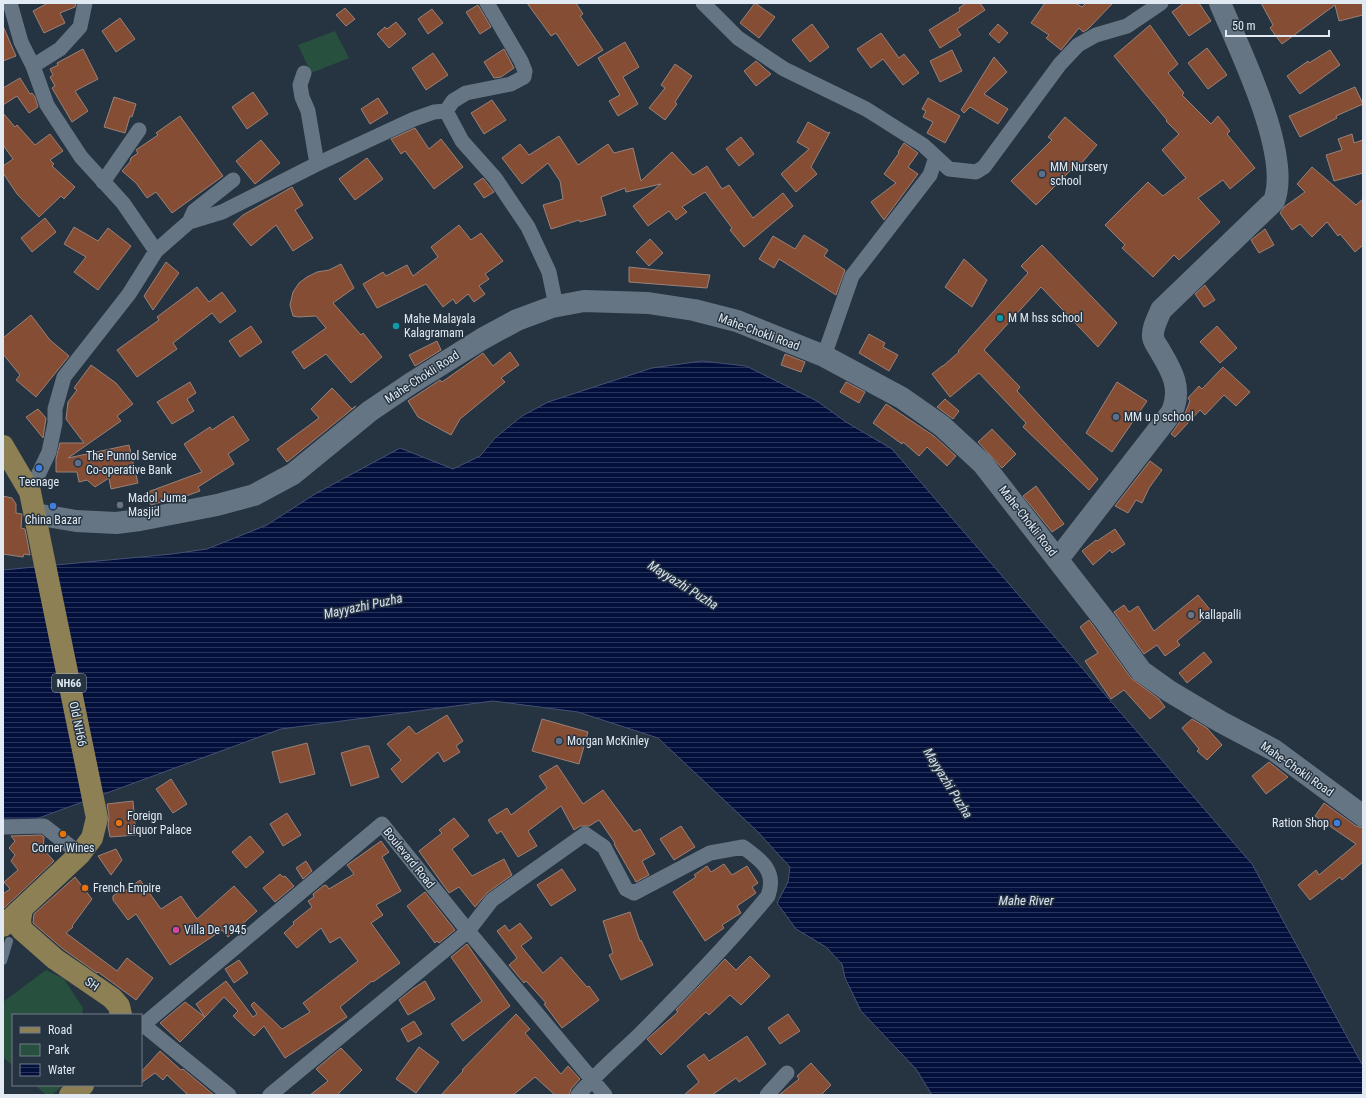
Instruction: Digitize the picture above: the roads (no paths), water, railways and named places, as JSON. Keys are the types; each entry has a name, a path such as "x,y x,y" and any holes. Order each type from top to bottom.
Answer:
{"main road":[{"name":"Old NH66","path":"3,446 30,492 97,818 92,838 80,854 22,909 5,942"},
{"name":"SH","path":"22,909 20,920 21,929 55,959 112,998 119,1006 121,1014"},
{"name":"SH","path":"5,942 27,946 55,959"},
{"path":"70,1095 82,1086"}],"street":[{"path":"10,3 21,42 33,66 47,105 81,157 123,203 156,251"},
{"path":"33,66 60,49 80,27 85,3"},
{"path":"446,111 453,100 466,93 511,84 524,78 525,71 521,61 487,3"},
{"path":"703,3 738,38 784,69 866,109 923,145 950,169 976,172 984,167 1060,64 1078,45 1096,35 1126,26 1161,3"},
{"path":"1058,560 1172,412 1177,401 1177,386 1153,337 1155,324 1161,310 1274,201 1277,192 1278,162 1264,110 1220,3"},
{"path":"304,73 300,85 302,97 311,124 317,164"},
{"path":"189,222 222,212 317,164 414,119 434,112 446,111"},
{"path":"446,111 462,141 495,178 528,227 549,272 556,306"},
{"path":"103,182 139,130"},
{"path":"824,356 852,276 930,175 936,158"},
{"path":"30,492 49,452 55,423 55,409 64,377 129,294 156,251 189,222 194,211 233,180"},
{"name":"Mahe-Chokli Road","path":"35,514 76,521 116,523 171,515 254,495 293,474 370,411 416,380 517,320 556,306 584,301 648,303 694,310 737,321 824,356 902,398 942,426 983,464 1058,560 1141,671 1169,691 1221,722 1274,750 1363,816"},
{"name":"Boulevard Road","path":"142,1024 382,824 468,931 605,1095"},
{"path":"3,827 44,826 80,854"},
{"path":"270,1095 468,931 492,900 585,834 604,847 626,889 634,893 710,853 743,847 760,859 770,874 772,887 768,896 702,970 637,1037 591,1079 578,1095"},
{"path":"142,1024 229,1095"},
{"path":"767,1095 787,1073"}],"water":[{"name":"Mahe River","path":"702,361 746,366 817,401 846,422 892,449 1252,864 1363,1066 1363,1095 932,1095 916,1069 861,1011 845,978 842,964 826,947 796,929 777,903 788,882 790,867 757,831 658,738 578,712 493,701 281,729 36,819 3,819 3,570 172,554 207,549 267,525 315,494 400,448 453,469 480,456 495,438 522,416 548,402 652,368"}],"place":[{"name":"MM Nursery school","path":"1042,174"},
{"name":"M M hss school","path":"1000,318"},
{"name":"Mahe Malayala Kalagramam","path":"396,326"},
{"name":"MM u p school","path":"1116,417"},
{"name":"The Punnol Service Co-operative Bank","path":"78,463"},
{"name":"Teenage","path":"39,468"},
{"name":"Madol Juma Masjid","path":"120,505"},
{"name":"China Bazar","path":"53,506"},
{"name":"kallapalli","path":"1191,615"},
{"name":"Morgan McKinley","path":"559,741"},
{"name":"Foreign Liquor Palace","path":"119,823"},
{"name":"Ration Shop","path":"1337,823"},
{"name":"Corner Wines","path":"63,834"},
{"name":"French Empire","path":"85,888"},
{"name":"Villa De 1945","path":"176,930"}],"water label":[{"name":"Mayyazhi Puzha","path":"683,585"},
{"name":"Mayyazhi Puzha","path":"363,606"},
{"name":"Mayyazhi Puzha","path":"948,783"}]}
